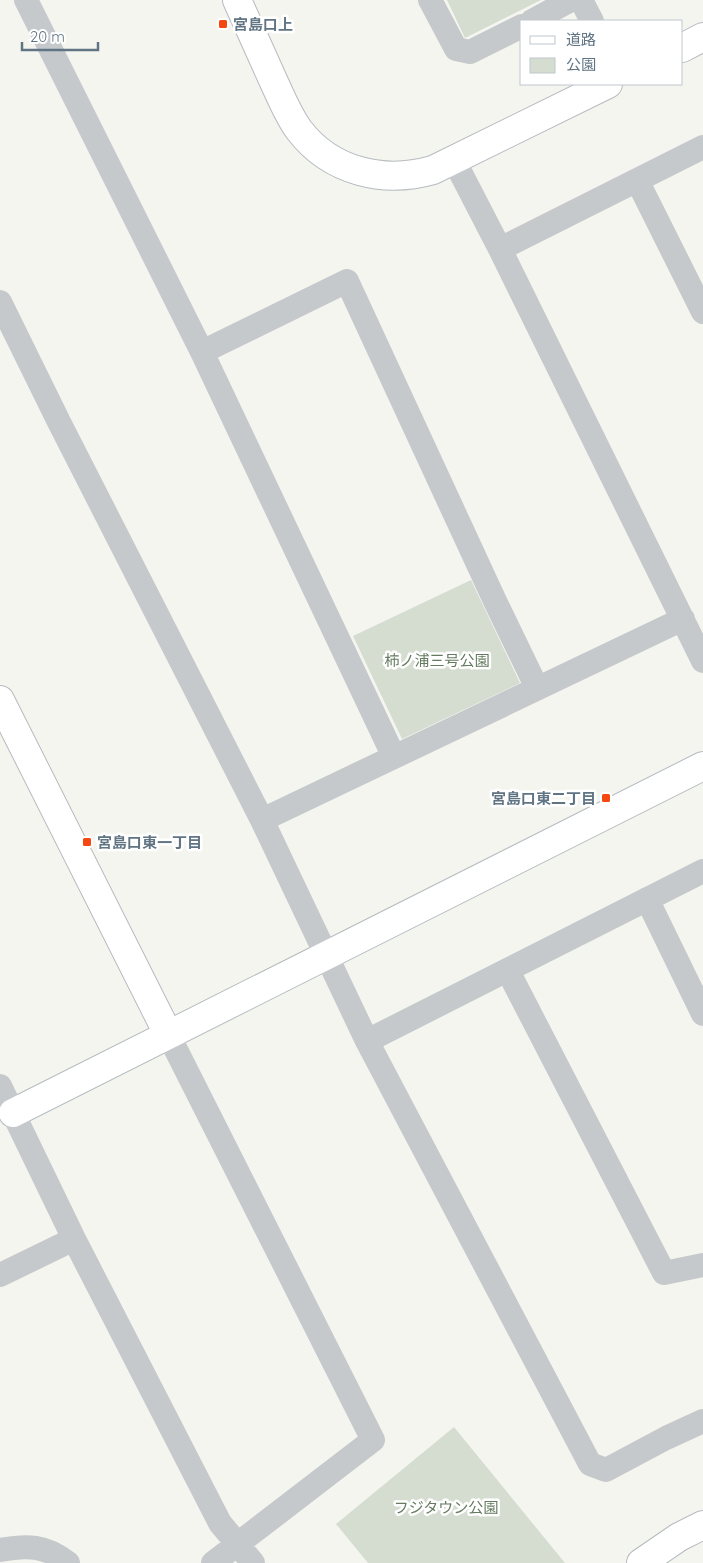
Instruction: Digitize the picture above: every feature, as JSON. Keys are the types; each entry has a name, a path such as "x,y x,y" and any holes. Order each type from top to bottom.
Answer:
{"street":[{"path":"26,0 202,352 394,757"},
{"path":"237,0 292,119 309,141 329,158 360,172 393,177 419,174 432,170 606,85"},
{"path":"430,0 456,49 470,52 520,27"},
{"path":"543,11 571,0"},
{"path":"581,0 591,20"},
{"path":"683,48 703,38"},
{"path":"500,248 703,147"},
{"path":"454,160 500,248 703,661"},
{"path":"637,180 703,312"},
{"path":"202,352 347,281 537,688"},
{"path":"0,302 59,422 262,820 367,1041 590,1464 606,1470 666,1438 703,1421"},
{"path":"262,820 683,619"},
{"path":"0,700 374,1440 213,1563"},
{"path":"13,1113 703,766"},
{"path":"367,1041 703,871"},
{"path":"647,899 703,1014"},
{"path":"508,971 664,1273 703,1266"},
{"path":"0,1086 74,1239 220,1522 254,1563"},
{"path":"0,1275 74,1239"},
{"path":"640,1563 680,1537 703,1525"},
{"path":"0,1550 22,1546 45,1549 68,1563"}],"green space":[{"path":"447,0 541,0 465,38"},
{"name":"柿ノ浦三号公園","path":"471,580 520,683 402,739 353,636"},
{"name":"フジタウン公園","path":"454,1427 565,1563 368,1563 336,1524"}],"place":[{"name":"宮島口上","path":"223,24"},
{"name":"宮島口東二丁目","path":"606,798"},
{"name":"宮島口東一丁目","path":"87,842"}]}
